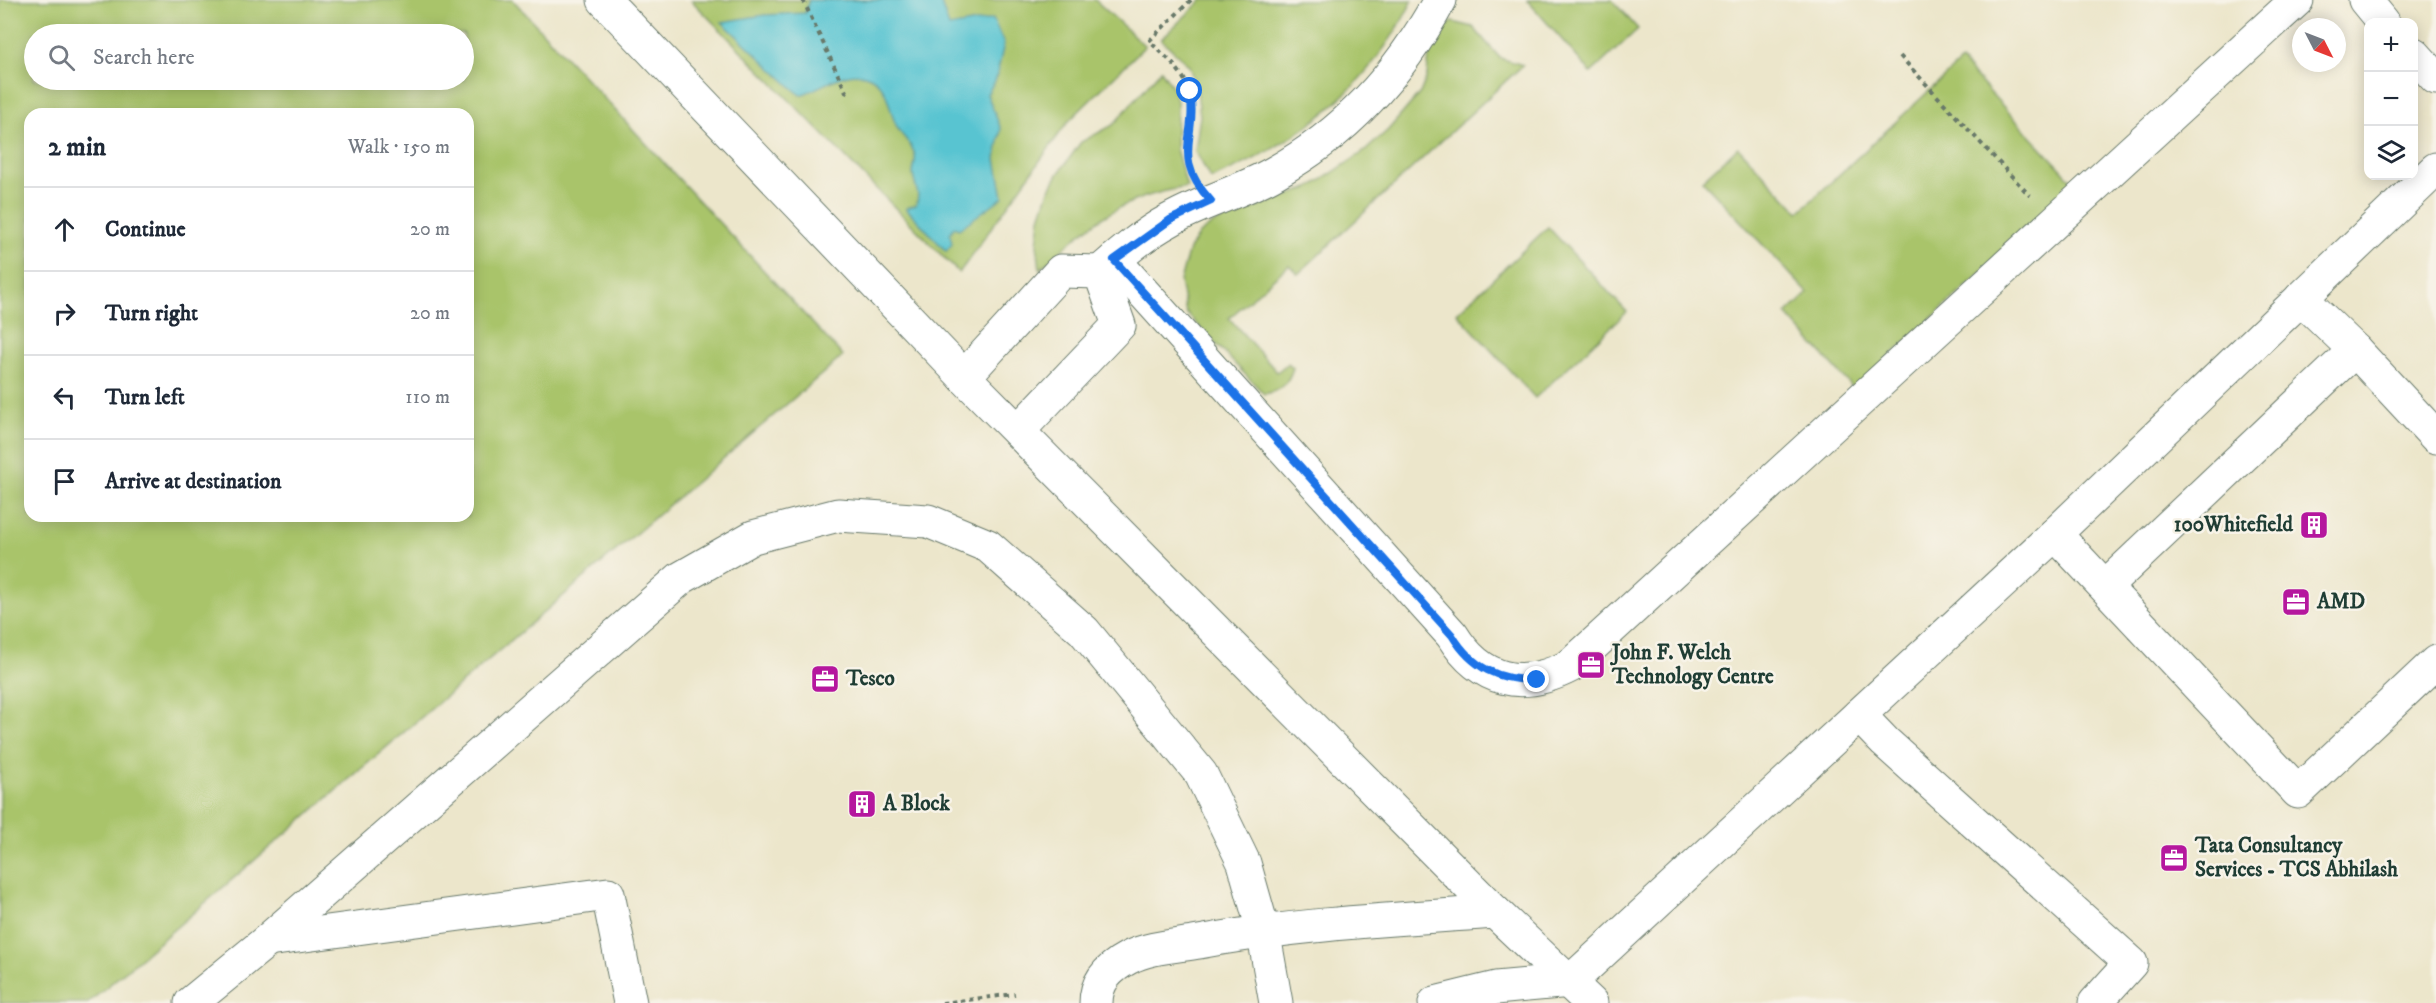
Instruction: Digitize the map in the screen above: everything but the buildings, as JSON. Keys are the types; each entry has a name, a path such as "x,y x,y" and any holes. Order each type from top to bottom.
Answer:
{"street":[{"path":"604,0 964,377 1496,912 1581,992"},
{"path":"964,377 1061,271 1107,266 1170,220 1275,173 1340,127 1399,66 1440,0"},
{"path":"1107,266 1452,635 1466,655 1486,671 1519,680 1537,680 1570,666 2297,0"},
{"path":"2365,0 2381,18"},
{"path":"2418,58 2436,78"},
{"path":"1435,1003 1496,988 1581,992 1859,715 2055,534 2436,169"},
{"path":"1018,431 1119,325 1107,266"},
{"path":"2301,298 2355,350 2436,437"},
{"path":"2106,585 2355,350"},
{"path":"191,1003 268,940 681,578 753,537 838,515 928,521 988,546 1084,631 1201,774 1244,863 1263,930 1276,1003"},
{"path":"2055,534 2106,585 2298,792 2436,662"},
{"path":"1859,715 1885,742 2132,963 2096,1003"},
{"path":"268,940 608,894 630,1003"},
{"path":"1096,1003 1096,991 1107,971 1130,957 1263,930 1496,912"}],"path":[{"path":"803,0 848,96"},
{"path":"1191,0 1149,41 1179,68 1190,91 1192,104 1186,146 1187,160 1200,189 1211,201"},
{"path":"1900,56 2055,222"},
{"path":"942,1003 1015,994"}],"green space":[{"path":"0,0 513,0 843,356 88,1003 0,1003"},
{"path":"691,0 1095,0 1145,46 1067,123 959,273"},
{"path":"1202,0 1413,0 1395,32 1375,60 1329,109 1275,148 1211,179 1195,151 1200,116 1197,90 1189,66 1161,39"},
{"path":"1527,0 1612,0 1638,29 1591,73"},
{"path":"1453,22 1473,27 1500,58 1523,65 1298,274 1289,265 1229,318 1277,372 1288,363 1293,368 1283,386 1264,394 1186,313 1180,281 1189,249 1199,234 1214,223 1311,187 1365,151 1388,130 1420,93 1427,76 1430,43 1443,26"},
{"path":"1961,61 2077,186 1854,389 1786,314 1808,293 1702,180 1738,147 1799,212"},
{"path":"1161,70 1172,86 1177,101 1176,149 1187,187 1141,198 1106,215 1040,269 1037,244 1040,218 1048,193 1058,174 1081,142 1113,125"},
{"path":"1548,227 1627,312 1535,398 1457,313"}],"water":[{"path":"809,0 940,0 949,27 993,19 1004,44 996,79 987,94 1001,129 996,159 1003,197 959,229 954,227 950,234 952,244 946,251 906,208 916,205 917,201 918,193 913,174 915,156 898,129 882,87 870,77 852,74 800,95 722,22 764,15 805,13"}],"place":[{"name":"100Whitefield","path":"2314,525"},
{"name":"AMD","path":"2296,602"},
{"name":"John F. Welch Technology Centre","path":"1591,665"},
{"name":"Tesco","path":"825,679"},
{"name":"A Block","path":"862,804"},
{"name":"Tata Consultancy Services - TCS Abhilash","path":"2174,858"}],"route":[{"path":"1190,91 1192,104 1186,146 1187,160 1192,176 1211,201 1170,220 1141,238 1114,260 1452,635 1472,661 1486,671 1501,677 1537,680"}]}
